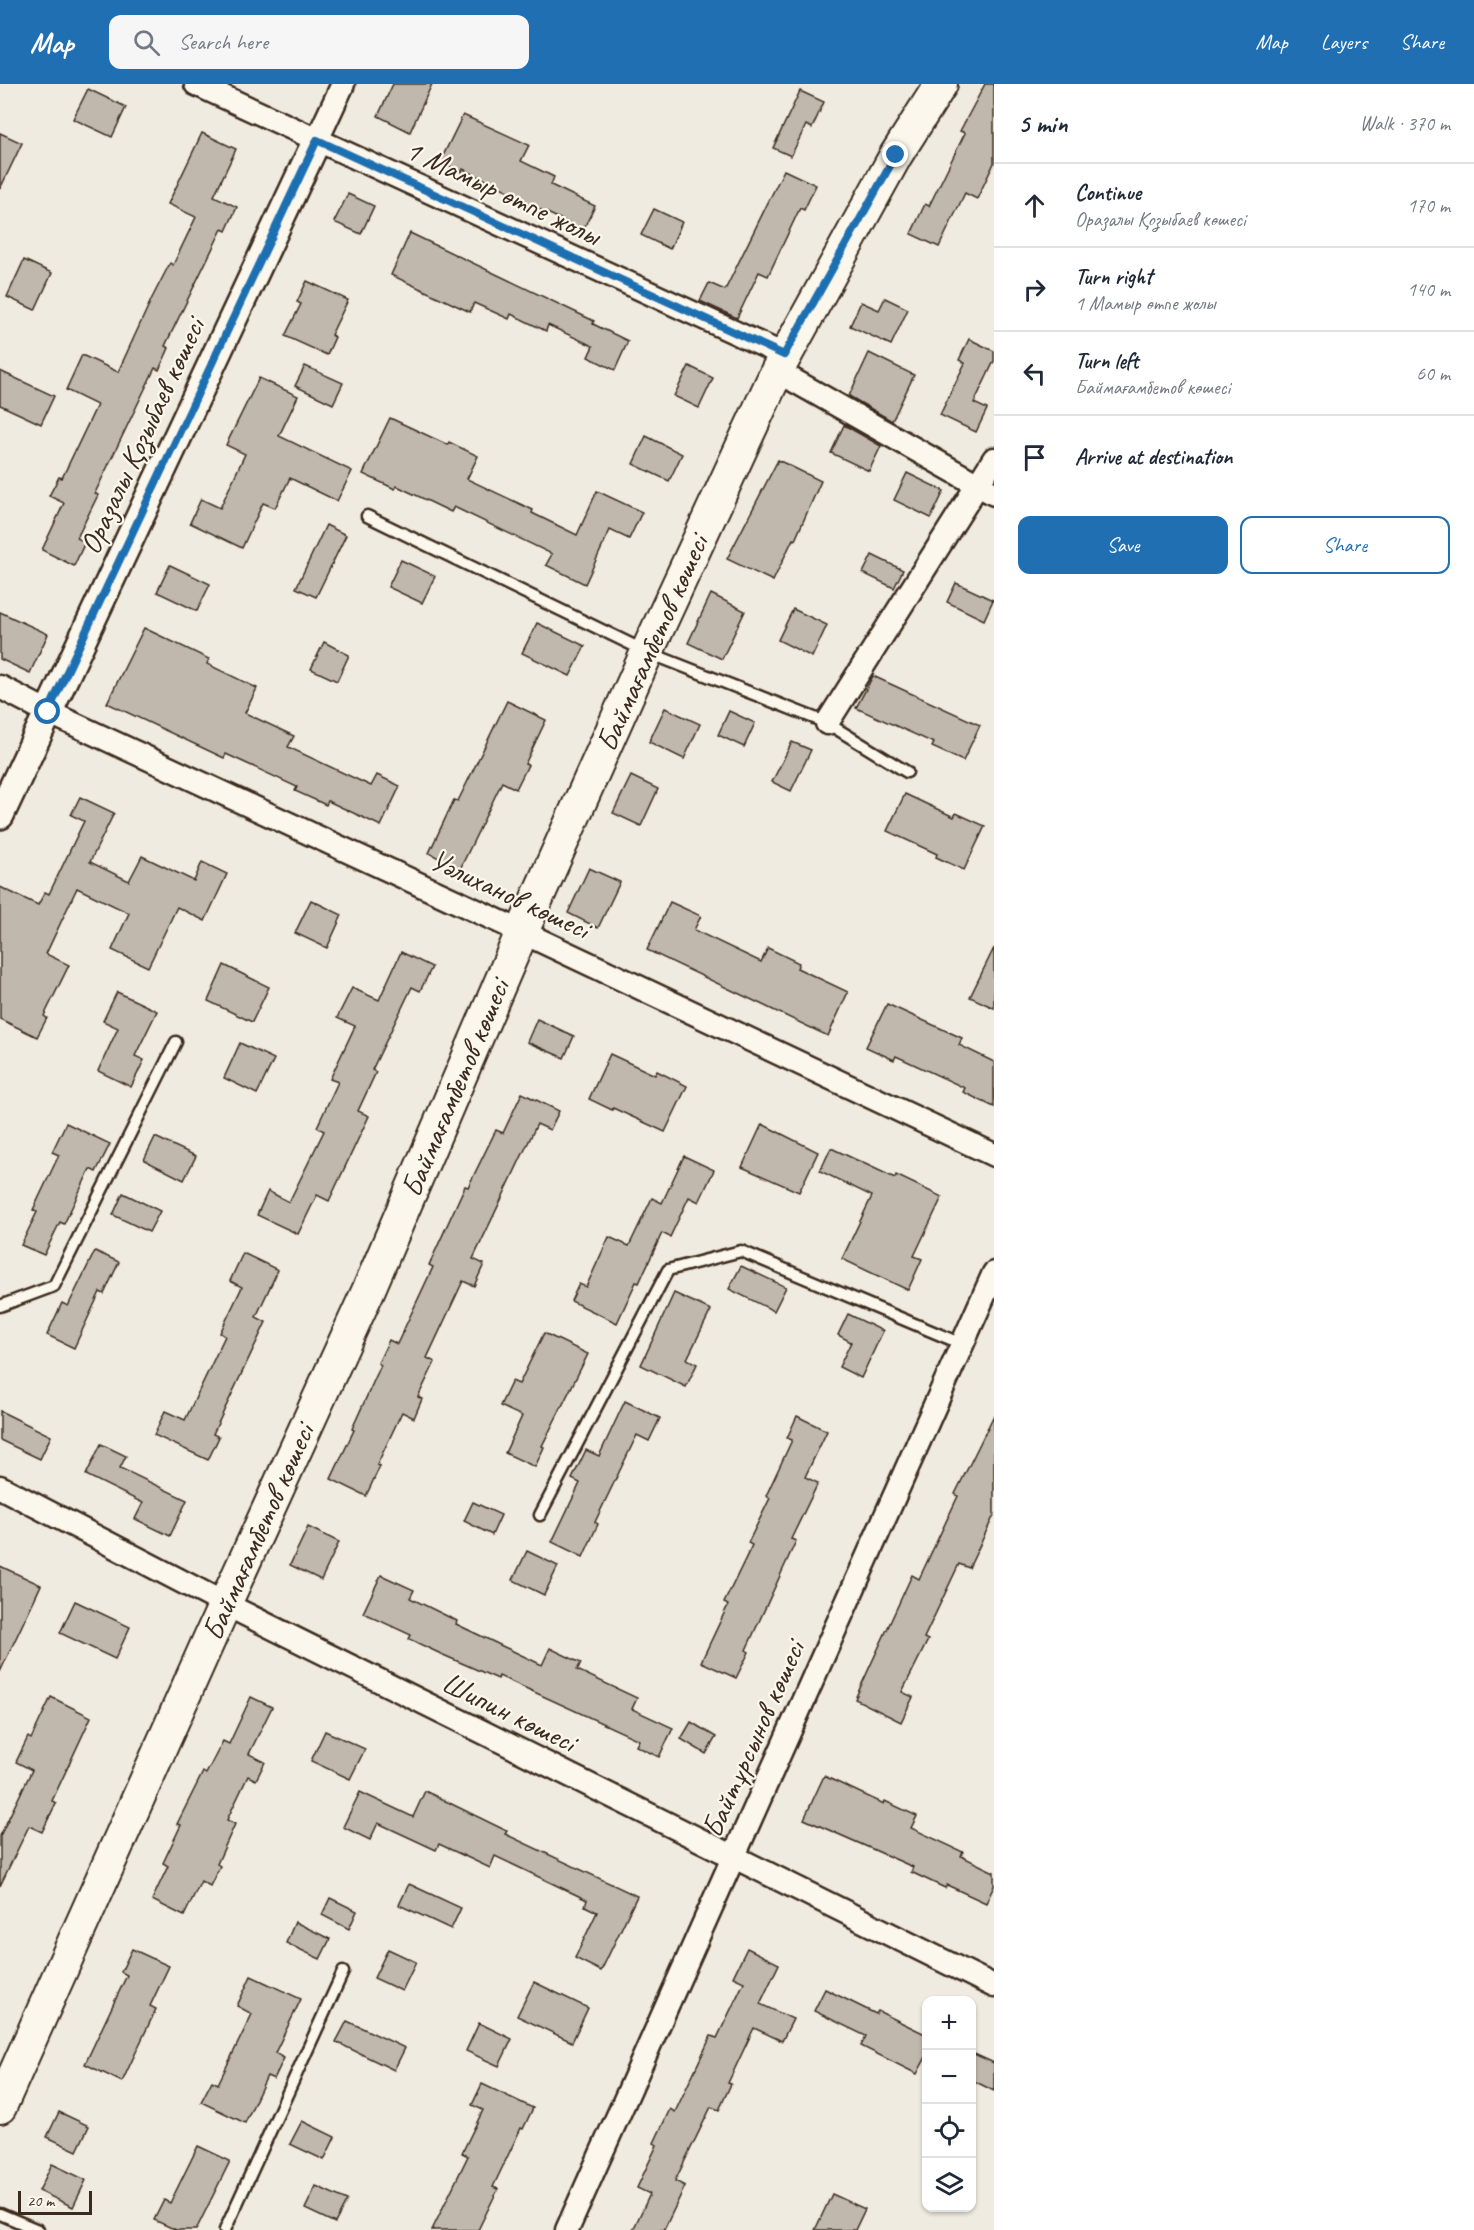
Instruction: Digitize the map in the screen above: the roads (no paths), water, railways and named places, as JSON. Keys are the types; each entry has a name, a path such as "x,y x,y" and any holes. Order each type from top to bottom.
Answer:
{"main road":[{"name":"Баймағамбетов көшесі","path":"0,2107 369,1289 522,932 647,652 781,363 896,155 941,84"}],"street":[{"name":"1 Мамыр өтпе жолы","path":"196,84 781,363 986,489"},
{"name":"Оразалы Қозыбаев көшесі","path":"0,815 343,84"},
{"path":"827,723 986,489 994,459"},
{"name":"Уәлиханов көшесі","path":"0,687 48,712 994,1155"},
{"name":"Байтұрсынов көшесі","path":"567,2230 994,1273"},
{"name":"Шипин көшесі","path":"0,1487 225,1604 994,1986"}],"lane":[{"path":"366,516 647,652 827,723 907,772"},
{"path":"0,1306 54,1286 176,1042"},
{"path":"540,1515 668,1270 741,1251 962,1344"},
{"path":"225,2230 343,1972"},
{"path":"0,2214 38,2230"}]}
